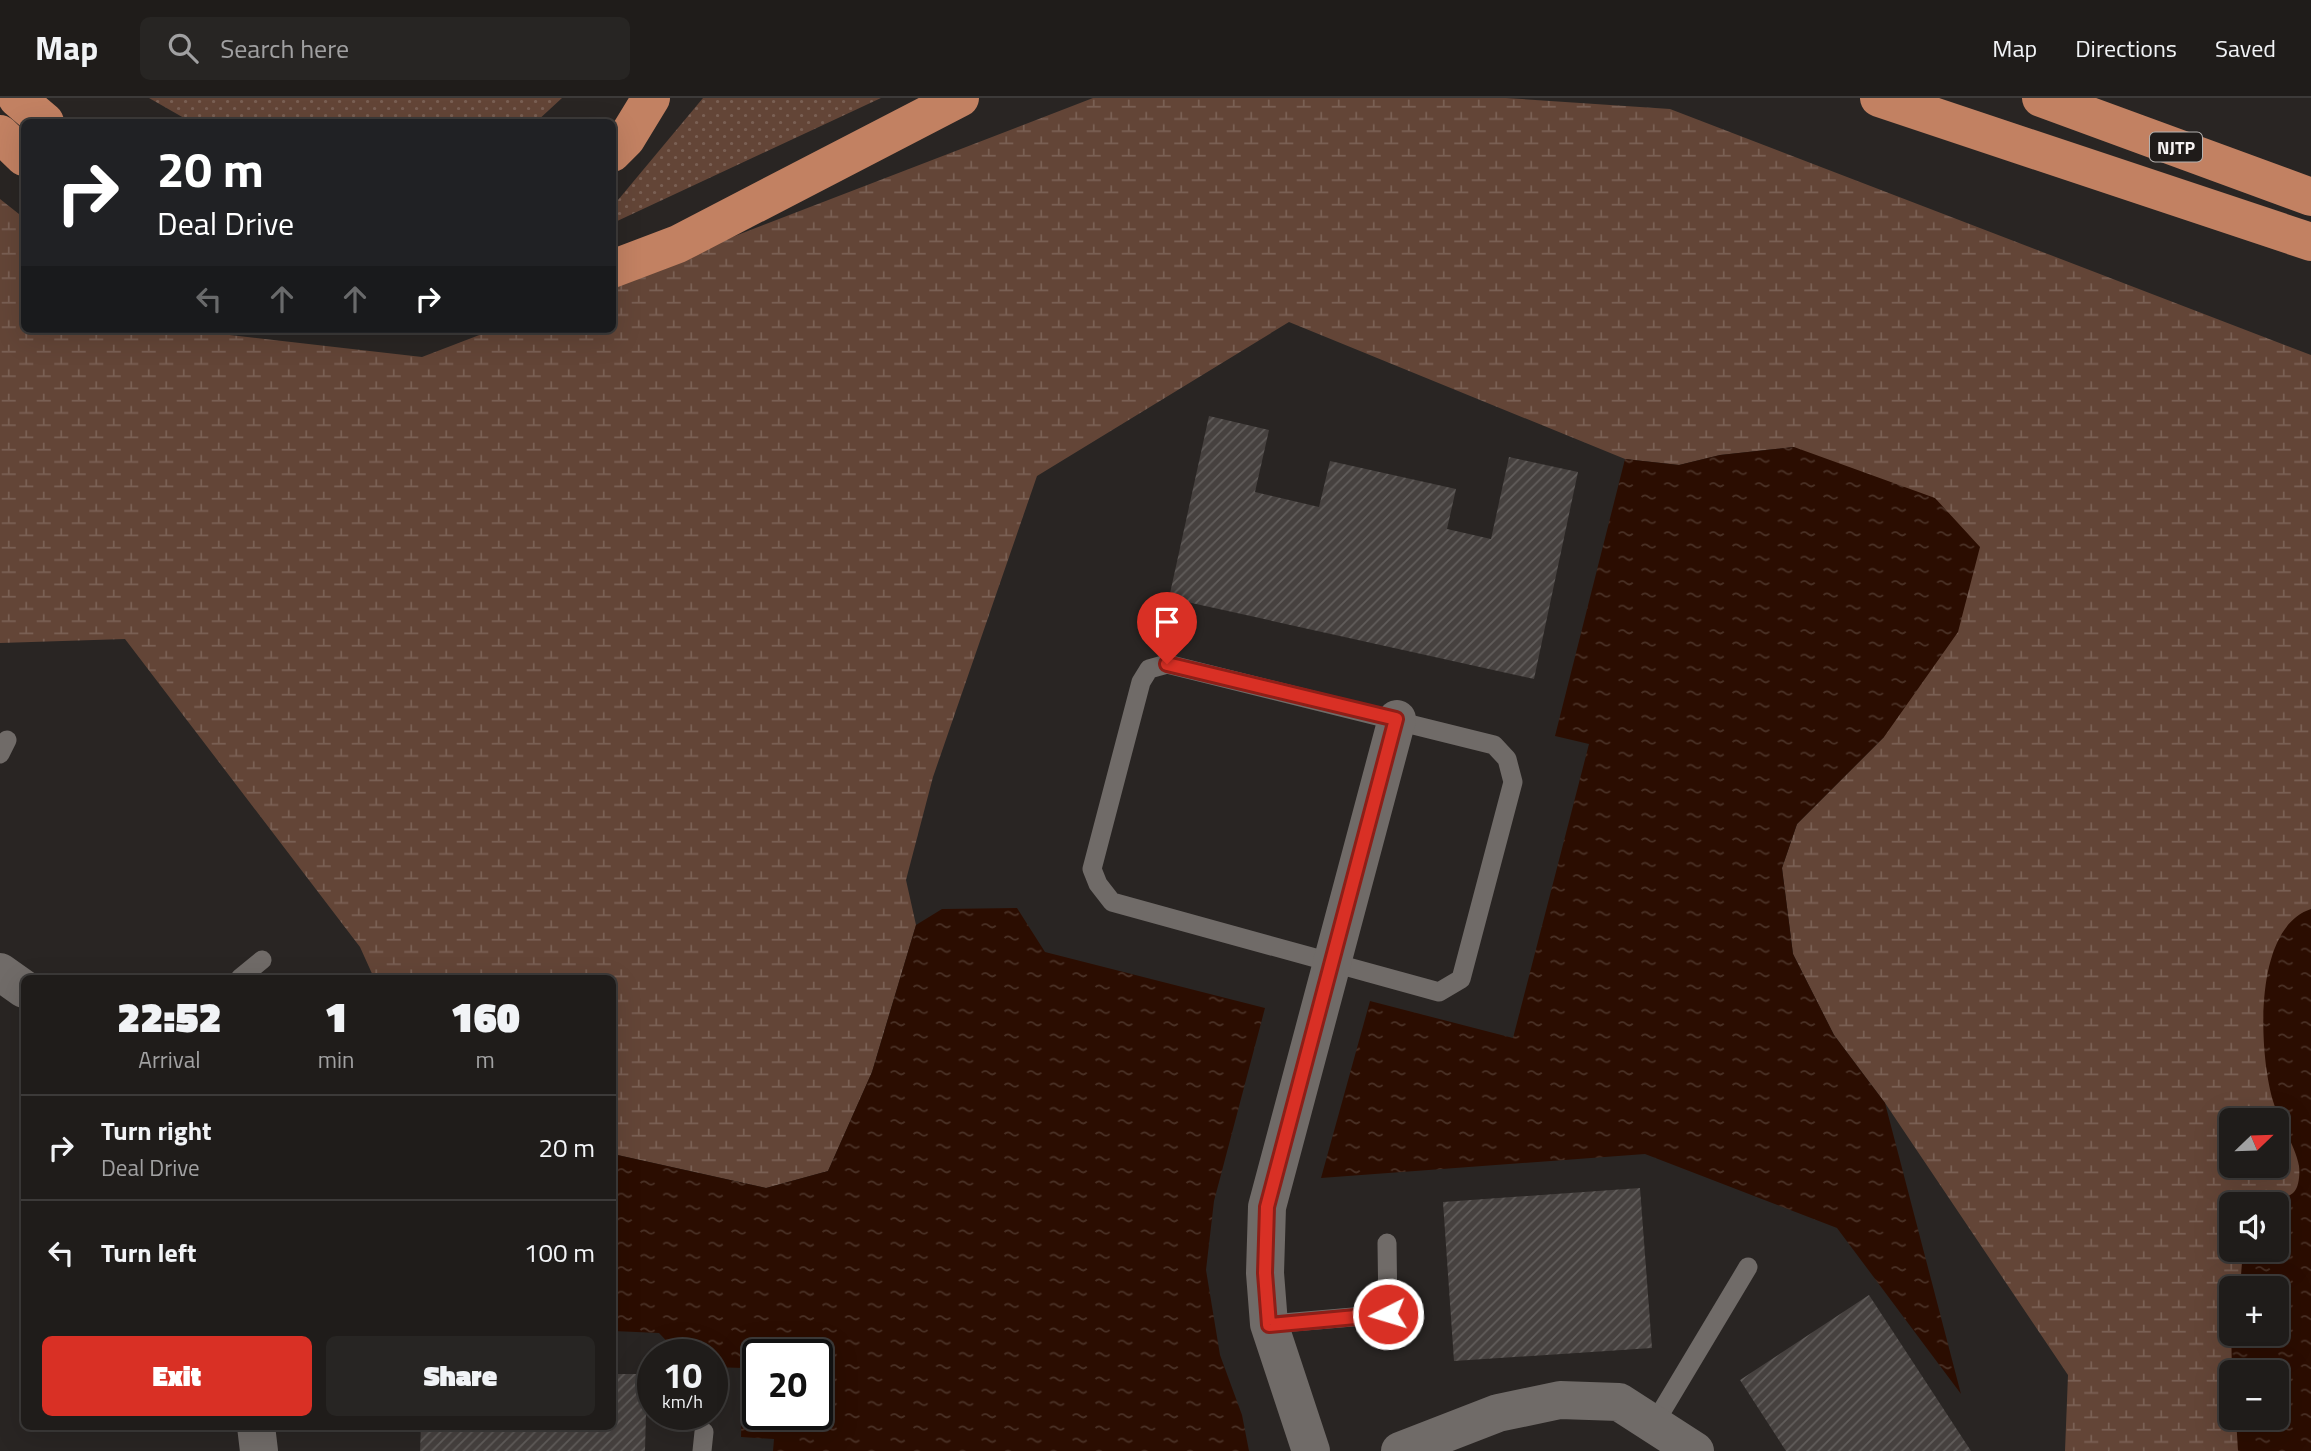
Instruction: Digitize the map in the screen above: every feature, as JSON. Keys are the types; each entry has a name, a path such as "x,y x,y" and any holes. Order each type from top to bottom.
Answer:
{"highway":[{"path":"17,98 42,119"},
{"path":"616,149 626,139 651,98"},
{"path":"616,268 678,244 960,98"},
{"path":"1879,98 2311,242"},
{"name":"NJTP","path":"2040,98 2311,197"},
{"path":"0,134 21,154"}],"street":[{"path":"1311,1451 1269,1325 1265,1273 1267,1207 1396,719"},
{"path":"0,972 21,987"},
{"path":"1404,1450 1498,1413 1560,1400 1619,1402 1695,1451"},
{"path":"256,1430 259,1451"}],"lane":[{"path":"1167,664 1396,719 1494,745 1507,759 1513,782 1461,979 1439,992 1332,962 1112,902 1098,884 1092,869 1141,682 1149,669 1167,664"},
{"path":"244,975 262,960"},
{"path":"1269,1325 1388,1314 1387,1243"},
{"path":"1654,1424 1748,1267"}],"green space":[{"path":"149,98 562,98 539,119 186,119"},
{"path":"703,98 881,98 616,222 616,202"},
{"path":"1093,98 1506,98 1670,109 2311,355 2311,1451 2065,1451 2068,1375 1885,1103 1834,1035 1793,954 1782,868 1797,824 1884,737 1794,447 1720,455 1679,465 1625,459 1289,322 1037,476 933,777 906,880 916,925 872,1072 828,1171 766,1188 616,1155 616,975 373,975 360,947 125,639 0,643 0,199 21,216 21,333 212,333 422,357 485,333 616,333 616,282"}],"water":[{"path":"1794,447 1935,498 1980,547 1958,632 1884,737 1797,824 1782,868 1793,954 1834,1035 1885,1103 1961,1394 1837,1228 1645,1154 1321,1178 1370,1001 1513,1038 1589,744 1555,736 1625,459 1679,465 1720,455"},
{"path":"1017,908 1045,952 1265,1008 1214,1201 1206,1270 1220,1355 1242,1415 1249,1451 773,1451 774,1439 741,1437 742,1402 742,1430 833,1430 833,1339 742,1339 742,1368 728,1368 728,1339 665,1339 659,1333 616,1331 616,1155 766,1188 828,1171 872,1072 916,925 942,909"},
{"path":"2311,909 2311,1451 2238,1451 2237,1430 2289,1430 2289,1360 2232,1360 2231,1346 2289,1346 2289,1276 2241,1276 2242,1262 2289,1262 2289,1195 2296,1190 2299,1169 2289,1138 2289,1108 2276,1108 2273,1101 2268,1080 2263,1025 2269,966 2278,940 2292,921"}],"building":[{"path":"1209,416 1269,430 1255,492 1319,507 1330,461 1456,489 1447,529 1491,539 1509,457 1578,472 1534,679 1169,598"},
{"path":"1640,1188 1652,1348 1454,1361 1443,1202"},
{"path":"1869,1295 1971,1451 1786,1451 1740,1380"},
{"path":"616,1374 637,1374 637,1430 646,1430 645,1451 420,1451 421,1430 616,1430"}],"route":[{"path":"1167,664 1396,719 1267,1207 1265,1273 1269,1325 1388,1314"}]}
